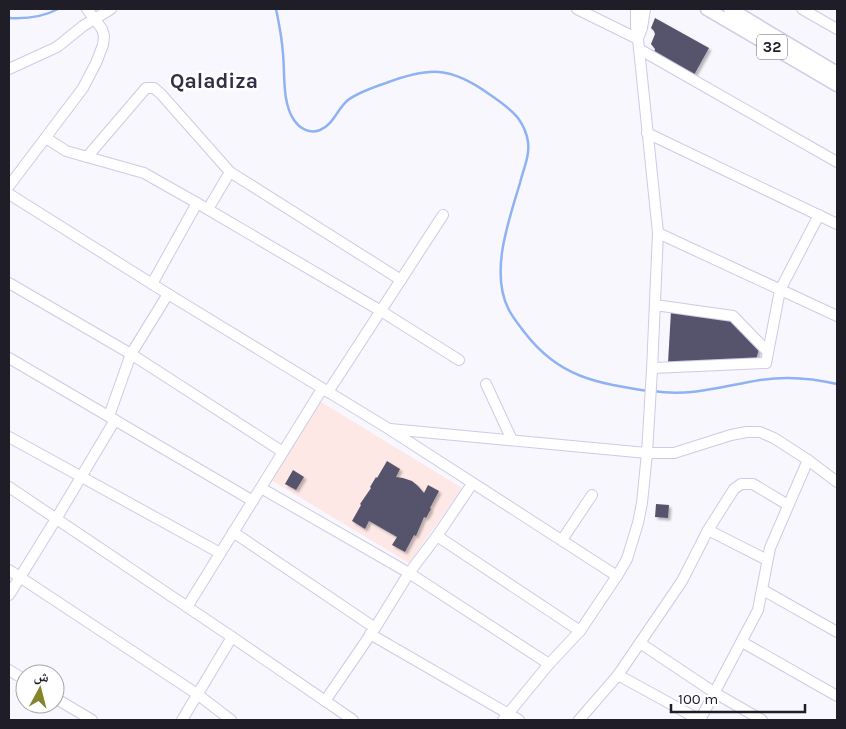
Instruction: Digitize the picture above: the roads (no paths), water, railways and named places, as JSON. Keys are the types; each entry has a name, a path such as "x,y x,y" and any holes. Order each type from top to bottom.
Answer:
{"main road":[{"name":"32","path":"707,9 837,85"},
{"name":"32","path":"730,9 837,73"}],"street":[{"path":"9,186 83,88 92,72 104,36 102,29 87,9"},
{"path":"9,69 57,47 94,18 111,9"},
{"path":"577,9 837,162"},
{"path":"505,717 580,630 618,576 627,559 642,503 648,453 658,233 636,27 636,9"},
{"path":"638,44 644,9"},
{"path":"802,9 837,29"},
{"path":"87,157 146,88 154,88 230,172 401,280"},
{"path":"647,133 837,224"},
{"path":"46,138 66,151 144,173 208,209 459,360"},
{"path":"208,209 230,172"},
{"path":"9,194 389,429 618,576"},
{"path":"152,284 197,203"},
{"path":"186,607 283,452 380,312 443,215"},
{"path":"652,369 766,363 780,290 819,215"},
{"path":"658,233 837,316"},
{"path":"9,283 131,354 283,452"},
{"path":"9,594 81,478 112,418 131,354 168,294"},
{"path":"655,305 733,316 768,352"},
{"path":"9,358 252,501"},
{"path":"486,384 512,440"},
{"path":"389,429 648,453 674,453 731,435 754,432 769,435 808,460 837,482"},
{"path":"9,438 220,553"},
{"path":"618,675 700,720 758,610 770,548 808,460"},
{"path":"325,701 409,572 437,536 472,484"},
{"path":"579,720 618,675 682,581 708,530 730,494 742,484 753,484 788,505"},
{"path":"9,487 353,720"},
{"path":"261,488 409,572 549,664"},
{"path":"562,540 592,495"},
{"path":"708,530 767,560"},
{"path":"233,532 372,631 505,717 518,720"},
{"path":"437,536 580,630"},
{"path":"9,570 198,694 231,720"},
{"path":"763,590 837,632"},
{"path":"182,720 232,637"},
{"path":"742,642 837,696"},
{"path":"640,643 715,693 762,720"},
{"path":"65,704 92,720"}],"waterway":[{"path":"9,18 34,17 58,9"},
{"path":"276,9 282,43 286,97 294,120 306,130 316,131 325,127 348,100 362,92 401,78 427,72 451,74 462,78 489,94 515,114 524,130 528,152 503,246 501,278 503,294 508,308 518,324 538,348 565,369 595,381 648,391"},
{"path":"653,391 694,392 779,378 809,379 837,384"}],"district":[{"name":"Qaladiza","path":"214,81"}]}
